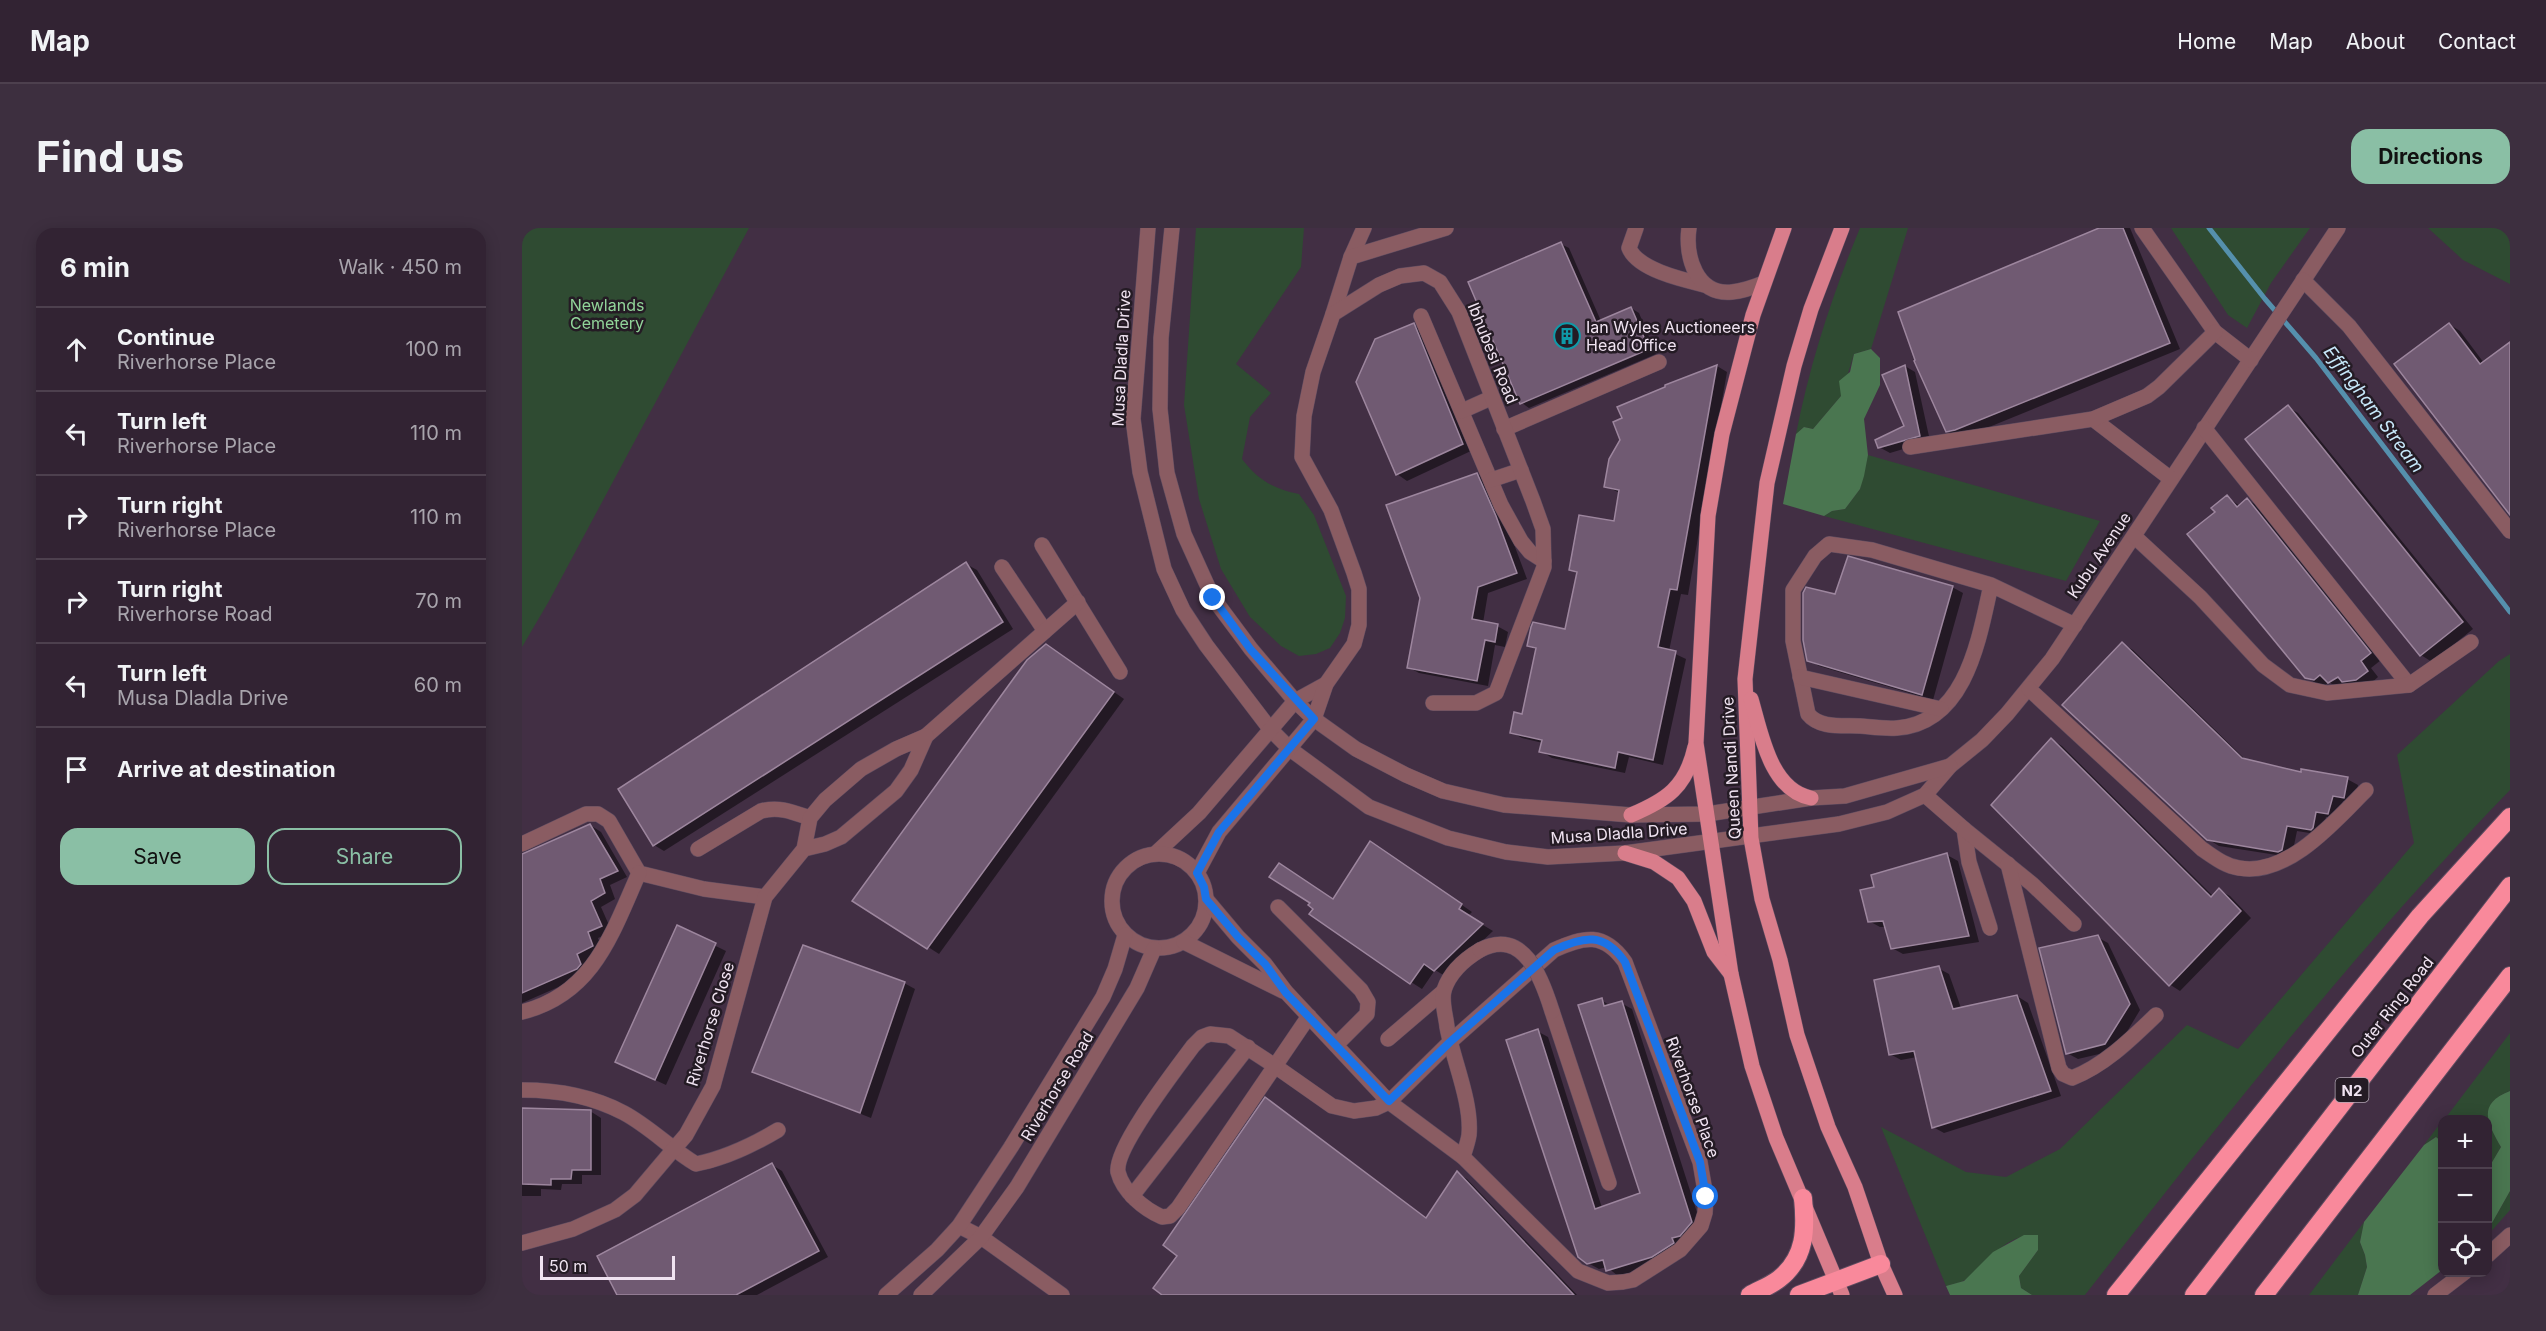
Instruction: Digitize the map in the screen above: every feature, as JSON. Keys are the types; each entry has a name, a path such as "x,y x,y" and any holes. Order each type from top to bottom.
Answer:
{"highway":[{"path":"2116,1295 2420,915 2510,817"},
{"name":"Outer Ring Road","path":"2194,1295 2510,886"},
{"path":"2264,1295 2510,976"},
{"path":"1750,1295 1779,1279 1800,1254 1805,1226 1803,1198"},
{"path":"1799,1295 1839,1288 1881,1264"}],"main road":[{"name":"Queen Nandi Drive","path":"1784,228 1749,326 1722,434 1708,516 1696,743 1731,974 1752,1066 1776,1138 1839,1288"},
{"name":"Queen Nandi Drive","path":"1842,228 1814,300 1797,355 1769,471 1760,527 1745,679 1751,838 1762,899 1780,960 1797,1035 1828,1127 1855,1187 1881,1264 1895,1295"},
{"path":"1745,679 1771,763 1795,793 1811,798"},
{"path":"1631,815 1658,804 1675,790 1691,765 1696,743"},
{"path":"1625,853 1654,862 1678,878 1694,901 1714,952 1731,974"}],"street":[{"name":"Musa Dladla Drive","path":"1148,228 1133,419 1140,472 1150,517 1164,568 1183,610 1232,682 1270,729 1290,749 1369,807 1448,838 1506,852 1548,857 1625,853 1751,838"},
{"name":"Musa Dladla Drive","path":"1172,228 1161,338 1160,409 1167,473 1184,534 1213,598 1251,650 1294,701 1314,719 1356,749 1443,791 1504,805 1631,815 1707,814 1750,807"},
{"path":"1197,873 1219,832 1314,719 1326,684 1354,644 1361,609 1359,589 1331,510 1302,457 1304,416 1313,372 1351,257 1364,228"},
{"path":"1351,257 1446,228"},
{"path":"1636,228 1629,248 1637,259 1675,278 1731,293 1764,283"},
{"path":"1689,228 1689,256 1695,272 1705,285"},
{"path":"2142,228 2215,332 2255,355"},
{"path":"2338,228 2299,286 2349,326 2510,531"},
{"name":"Ibhubesi Road","path":"1333,314 1379,285 1400,276 1411,273 1431,275 1440,282 1459,312 1543,529 1544,561 1538,587 1496,693 1476,703 1432,703"},
{"name":"Kubu Avenue","path":"1751,838 1839,824 1887,812 1925,795 1950,766 1982,740 2029,689 2075,625 2299,286"},
{"path":"1421,316 1491,480 1521,541 1530,552 1544,561"},
{"path":"1910,447 2093,419 2146,396 2160,387 2215,332"},
{"path":"1504,429 1659,362"},
{"path":"1462,411 1491,398"},
{"path":"2093,419 2171,479"},
{"path":"2204,428 2409,685"},
{"path":"1491,480 1521,470"},
{"path":"2134,536 2200,597 2263,665 2290,685 2327,693 2409,685 2471,642"},
{"path":"1991,585 1971,666 1941,709 1925,720 1897,728 1827,725 1813,720 1808,714 1793,641 1793,590 1824,547 1835,544 1872,550 1991,585 2075,625"},
{"path":"1042,545 1120,672"},
{"path":"1002,567 1045,631"},
{"path":"522,844 586,814 598,814 609,821 639,873 704,889 765,897 804,849 810,818 825,800 861,769 896,749 927,736 1077,602"},
{"path":"1800,677 1941,709"},
{"path":"1156,853 1199,813 1294,701 1326,684"},
{"path":"2029,689 2202,849 2226,865 2241,869 2284,860 2300,851 2323,832 2366,790"},
{"path":"804,849 841,837 896,791 911,770 927,736"},
{"name":"Kubu Avenue","path":"1750,807 1811,798 1845,796 1950,766"},
{"path":"1925,795 2074,924"},
{"path":"698,849 761,811 772,808 788,810 810,818"},
{"path":"1964,829 1969,861 1990,927"},
{"path":"1156,853 1171,855 1186,862 1197,873 1204,887 1206,899 1204,918 1196,932 1184,942 1154,949 1138,944 1125,935 1116,923 1111,908 1114,885 1127,865 1140,857 1156,853"},
{"path":"2007,864 2060,1071 2072,1078 2086,1072 2125,1044 2156,1015"},
{"path":"522,1012 540,1008 584,979 609,941 639,873"},
{"name":"Riverhorse Close","path":"522,1243 573,1229 615,1210 635,1195 686,1135 713,1086 765,897"},
{"name":"Riverhorse Place","path":"1206,899 1238,937 1265,964 1286,993 1389,1101 1463,1157 1578,1271 1608,1283 1634,1280 1680,1250 1701,1226 1706,1197 1700,1162 1625,962 1615,948 1603,941 1575,940 1554,950 1450,1042 1389,1101"},
{"path":"1278,907 1355,982 1366,997 1367,1014 1336,1045"},
{"name":"Riverhorse Road","path":"886,1295 937,1250 959,1226 1011,1147 1103,997 1115,969 1125,935"},
{"name":"Riverhorse Place","path":"1184,942 1286,993"},
{"path":"1388,1039 1444,991 1454,971 1468,957 1496,945 1507,945 1520,951 1541,976 1609,1183"},
{"name":"Riverhorse Road","path":"921,1295 981,1237 1017,1187 1137,988 1154,949"},
{"path":"1444,991 1450,1042 1467,1114 1469,1136 1463,1157"},
{"path":"1309,1016 1275,1066 1173,1214 1166,1218 1159,1217 1132,1196 1118,1171 1119,1160 1145,1112 1193,1046 1202,1037 1210,1034 1229,1036 1248,1047 1275,1066 1323,1101 1341,1109 1367,1110 1389,1101"},
{"path":"1132,1196 1248,1047"},
{"path":"522,1090 570,1095 600,1102 627,1114 673,1150 696,1164 741,1151 778,1131"},
{"path":"959,1226 981,1237 1062,1295"},
{"path":"2492,1251 2510,1235"},
{"path":"2435,1295 2458,1277"}],"green space":[{"name":"Newlands Cemetery","path":"522,228 749,228 549,601 522,647"},
{"path":"1196,228 1304,228 1301,267 1236,364 1271,393 1250,417 1242,459 1266,482 1299,494 1314,515 1346,596 1345,618 1340,633 1330,648 1316,654 1299,656 1281,646 1250,617 1221,569 1199,499 1184,405"},
{"path":"1860,228 1908,228 1871,349 1854,354 1841,396 1813,429 1804,427 1796,434 1823,330"},
{"path":"2171,228 2310,228 2271,283 2247,328 2228,315"},
{"path":"2428,228 2510,228 2510,284 2463,260"},
{"path":"1871,349 1880,358 1880,385 1864,419 1868,455 1860,489 1845,509 1832,511 1824,516 1783,504 1796,434 1804,427 1813,429 1841,396 1839,381 1850,372 1854,354"},
{"path":"1868,455 2100,521 2066,581 1824,516 1832,511 1845,509 1860,489"},
{"path":"2510,654 2510,790 2453,850 2344,974 2238,1101 2085,1295 2032,1295 2021,1288 2019,1276 2038,1250 2037,1235 2025,1236 2005,1245 1965,1280 1946,1286 1881,1127 1966,1172 2006,1177 2060,1149 2187,1025 2238,1049 2414,843 2397,755 2499,661"},
{"path":"2510,1033 2510,1091 2493,1102 2488,1115 2448,1115"},
{"path":"2510,1091 2510,1191 2492,1223 2492,1162 2501,1147 2492,1130 2492,1115 2488,1114 2493,1102"},
{"path":"2438,1126 2438,1139 2435,1137 2424,1145"},
{"path":"2492,1130 2501,1147 2492,1162"},
{"path":"2436,1137 2438,1139 2438,1273 2410,1295 2358,1295 2367,1267 2360,1242 2364,1222 2424,1145"},
{"path":"2510,1191 2510,1210 2492,1230 2492,1223"},
{"path":"2364,1222 2360,1242 2367,1267 2358,1295 2309,1295"},
{"path":"2024,1235 2038,1235 2038,1250 2019,1276 2021,1288 2032,1295 1950,1295 1946,1286 1964,1281 1993,1252"}],"building":[{"path":"2099,228 2123,228 2170,343 1946,432 1914,361 1898,312"},
{"name":"Ian Wyles Auctioneers Head Office","path":"1561,242 1596,322 1631,307 1649,349 1520,404 1468,282"},
{"path":"1414,323 1463,444 1396,475 1356,382 1375,339"},
{"path":"2449,323 2480,364 2510,342 2510,515 2394,364"},
{"path":"1717,365 1677,590 1670,589 1658,647 1676,651 1653,760 1618,752 1615,768 1539,752 1542,740 1510,733 1514,712 1522,714 1536,648 1527,646 1531,627 1533,622 1565,629 1577,572 1569,570 1579,515 1614,521 1619,490 1604,487 1609,459 1620,440 1613,422 1622,418 1617,407"},
{"path":"1905,365 1920,436 1878,448 1875,440 1904,426 1882,375"},
{"path":"2288,405 2463,622 2420,656 2245,439"},
{"path":"1477,473 1517,573 1478,587 1472,619 1498,624 1495,642 1485,640 1477,681 1407,668 1420,598 1386,505"},
{"path":"2227,495 2237,507 2247,498 2371,653 2361,661 2368,671 2356,680 2342,682 2338,677 2328,683 2320,675 2314,680 2305,678 2187,534 2215,512 2211,508"},
{"path":"1848,556 1953,586 1922,695 1807,661 1803,640 1803,593 1806,587 1835,594"},
{"path":"966,562 1003,622 653,846 618,789"},
{"path":"2122,642 2242,758 2301,772 2301,769 2348,777 2344,798 2333,796 2328,814 2316,812 2311,830 2287,826 2282,850 2278,852 2207,840 2062,705"},
{"path":"1046,644 1114,692 927,949 852,901 1027,660"},
{"path":"2051,738 2211,897 2219,888 2241,911 2169,986 1991,805"},
{"path":"590,824 618,871 600,879 605,893 591,901 602,926 588,932 593,946 577,954 581,964 577,969 522,993 522,854"},
{"path":"1370,841 1462,904 1459,909 1483,924 1434,971 1424,964 1410,984 1309,914 1313,909 1308,905 1310,903 1269,877 1279,863 1333,899"},
{"path":"1947,853 1969,936 1891,949 1883,921 1868,922 1860,890 1874,887 1871,875"},
{"path":"677,925 716,943 655,1080 615,1062"},
{"path":"2098,935 2130,1004 2105,1044 2066,1054 2039,948"},
{"path":"803,945 905,982 860,1113 752,1072"},
{"path":"1939,966 1953,1009 2017,995 2051,1091 1932,1128 1914,1051 1889,1055 1874,980"},
{"path":"1602,998 1604,1006 1622,1001 1692,1222 1680,1236 1672,1238 1674,1243 1652,1257 1606,1271 1603,1260 1587,1264 1578,1257 1506,1040 1538,1029 1595,1209 1640,1193 1578,1005"},
{"path":"1265,1097 1426,1218 1457,1171 1574,1295 1162,1295 1153,1288 1177,1256 1163,1245"},
{"path":"522,1108 591,1110 591,1170 572,1170 571,1179 551,1179 551,1185 522,1184"},
{"path":"772,1163 819,1251 736,1295 617,1295 597,1256"}],"waterway":[{"name":"Effingham Stream","path":"2209,228 2265,299 2316,358 2510,612"}],"place":[{"name":"Ian Wyles Auctioneers Head Office","path":"1567,336"}],"route":[{"path":"1213,598 1251,650 1294,701 1314,719 1219,832 1197,873 1204,887 1206,899 1238,937 1265,964 1286,993 1389,1101 1450,1042 1554,950 1575,940 1590,939 1603,941 1615,948 1625,962 1700,1162 1706,1197"}]}
